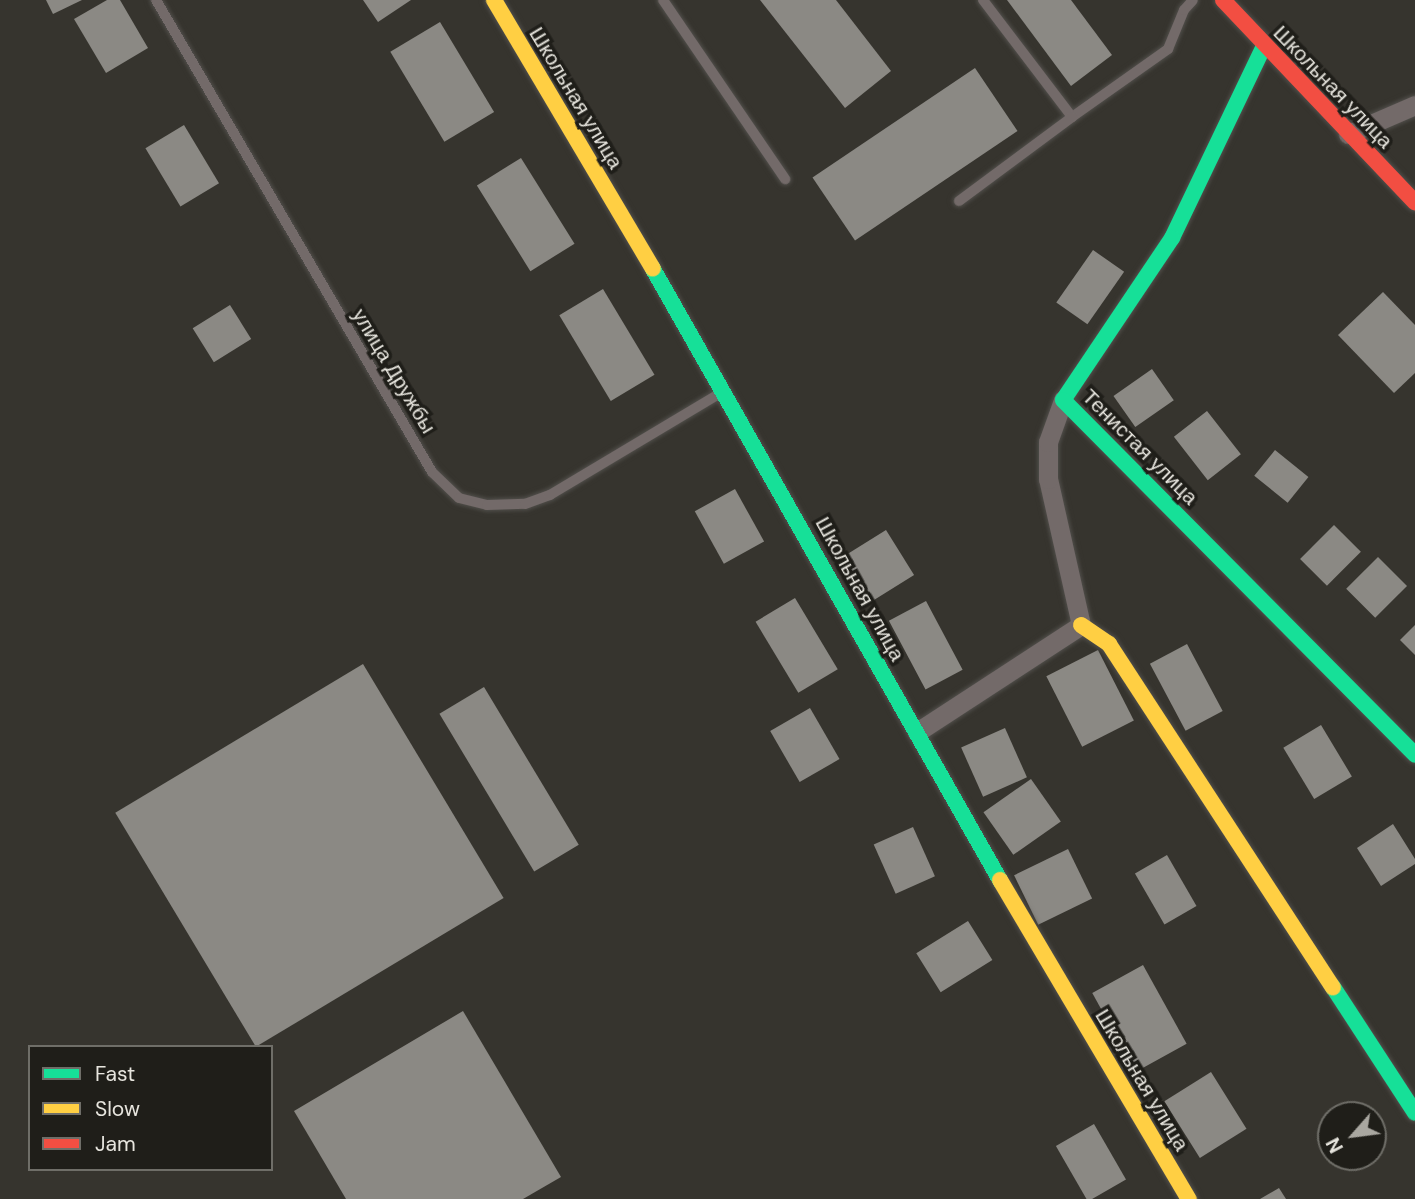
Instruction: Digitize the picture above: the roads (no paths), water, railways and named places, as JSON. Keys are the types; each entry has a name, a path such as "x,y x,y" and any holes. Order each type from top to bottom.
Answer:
{"street":[{"name":"Школьная улица","path":"494,0 725,391 1033,939 1189,1199"},
{"name":"Школьная улица","path":"1223,0 1415,202"},
{"name":"Тенистая улица","path":"1264,46 1172,238 1063,400 1415,755"},
{"path":"1348,134 1415,105"},
{"path":"1063,400 1048,442 1048,479 1080,625 1109,644 1415,1113"},
{"path":"917,732 1080,625"}],"lane":[{"name":"улица Дружбы","path":"156,0 432,472 459,498 487,505 525,504 550,495 725,391"},
{"path":"663,0 785,179"},
{"path":"983,0 1072,117"},
{"path":"959,201 1168,49 1184,10 1193,0"}]}
